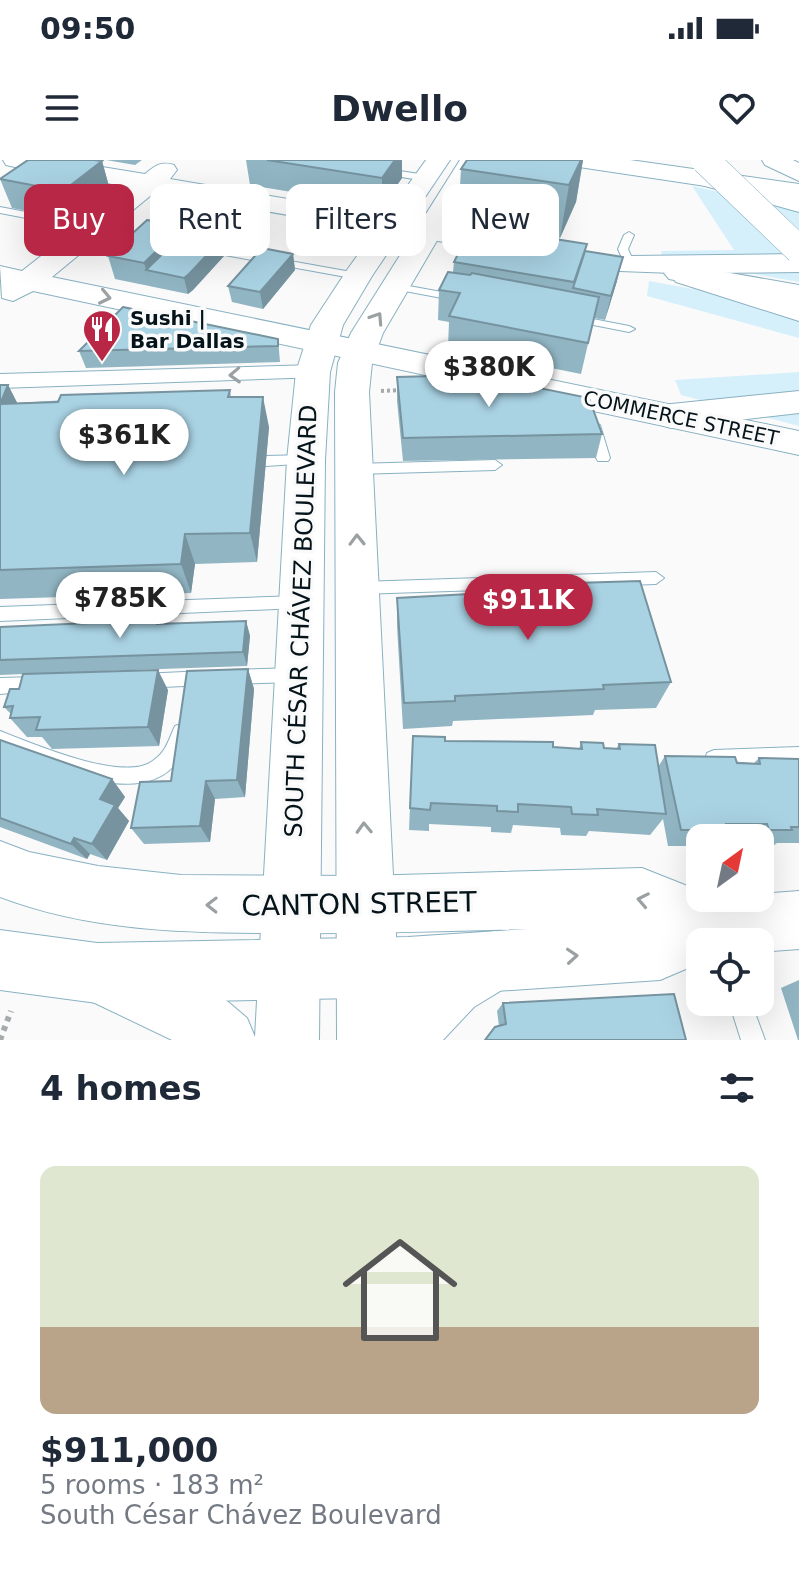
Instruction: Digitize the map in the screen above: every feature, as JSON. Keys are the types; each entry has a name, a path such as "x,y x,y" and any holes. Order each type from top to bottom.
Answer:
{"main road":[{"path":"15,160 286,207"},
{"path":"134,197 176,160"},
{"name":"SOUTH CÉSAR CHÁVEZ BOULEVARD","path":"331,355 398,287 472,160"},
{"path":"579,160 704,169 799,192"},
{"path":"774,160 799,173"},
{"path":"704,169 799,204"},
{"path":"704,169 799,250"},
{"path":"426,230 442,235"},
{"path":"630,250 677,273 799,312"},
{"path":"601,260 630,250 799,263"},
{"path":"0,302 14,278 51,256"},
{"name":"SOUTH CÉSAR CHÁVEZ BOULEVARD","path":"287,1040 306,460 331,355 330,318 371,256"},
{"path":"677,273 799,294"},
{"name":"COMMERCE STREET","path":"14,278 331,355 595,400 799,443"},
{"name":"SOUTH CÉSAR CHÁVEZ BOULEVARD","path":"331,355 352,392 369,1040"},
{"path":"671,416 799,402"},
{"name":"CANTON STREET","path":"0,869 29,880 98,895 181,904 365,905 642,897 707,928"},
{"name":"CANTON STREET","path":"753,928 799,920"},
{"name":"CANTON STREET","path":"6,985 72,972 367,969 660,950 686,943"},
{"path":"405,1040 436,996 452,982 494,961"},
{"path":"97,973 171,1005 205,1023 225,1040"}],"street":[{"path":"0,381 331,355"}],"lane":[{"path":"371,169 432,169"},
{"path":"0,210 24,215"},
{"path":"247,256 357,276"},
{"path":"398,287 444,289 469,300"},
{"path":"556,315 629,329"},
{"path":"595,400 591,418 603,458"},
{"path":"266,461 306,460"},
{"path":"355,469 495,465"},
{"path":"358,588 656,578"},
{"path":"0,614 300,602"},
{"path":"125,682 185,695 298,675"},
{"path":"0,686 62,684"},
{"path":"0,739 118,775 143,775 167,762 175,752 180,741 185,695"},
{"path":"694,760 799,756"},
{"path":"745,1016 753,1040"}],"path":[{"path":"376,391 408,390"},
{"path":"0,1040 6,985"}],"shaded area":[{"path":"692,186 799,209 799,282 662,258 661,251 734,250"},
{"path":"649,281 799,308 799,338 647,296"},
{"path":"799,372 799,426 681,395 675,380"}],"building":[{"path":"28,160 102,161 72,184 26,184 0,179"},
{"path":"267,160 395,160 382,178"},
{"path":"467,160 581,160 569,185 461,169"},
{"path":"150,221 151,256 144,263 108,256 134,256 134,232"},
{"path":"559,240 587,244 574,282 454,262 457,256 559,256"},
{"path":"270,250 291,256 260,292 228,286 255,256 270,256"},
{"path":"585,251 623,257 611,296 573,288"},
{"path":"160,256 206,256 184,278 146,270"},
{"path":"448,272 472,273 599,297 588,343 449,316 460,293 439,290"},
{"path":"123,307 278,339 278,346 79,351"},
{"path":"475,375 589,398 602,434 403,438 397,377"},
{"path":"0,385 8,385 0,404"},
{"path":"230,390 228,397 263,397 250,533 185,534 181,564 0,570 0,404 58,402 61,395"},
{"path":"640,581 671,682 603,685 604,689 455,696 455,701 404,703 397,598 576,588 575,583"},
{"path":"157,620 157,624 246,621 243,652 0,660 0,627"},
{"path":"248,669 237,780 206,781 200,826 131,828 140,782 171,781 187,671"},
{"path":"158,670 148,727 36,730 40,717 10,718 13,706 4,707 10,689 19,689 23,674"},
{"path":"413,736 445,737 445,741 553,742 553,747 582,749 581,742 603,743 604,748 620,749 619,744 655,745 666,814 597,809 598,815 572,814 571,807 518,804 518,812 497,811 497,806 431,803 430,810 410,808"},
{"path":"0,740 112,779 100,799 115,805 92,844 74,838 71,844 0,818"},
{"path":"665,756 735,757 737,763 760,764 759,758 799,759 799,827 774,830 774,824 686,824 686,830 681,830"},
{"path":"674,994 686,1040 485,1040 495,1027 506,1024 503,1003"}],"place":[{"name":"Sushi | Bar Dallas","path":"102,363"}]}
